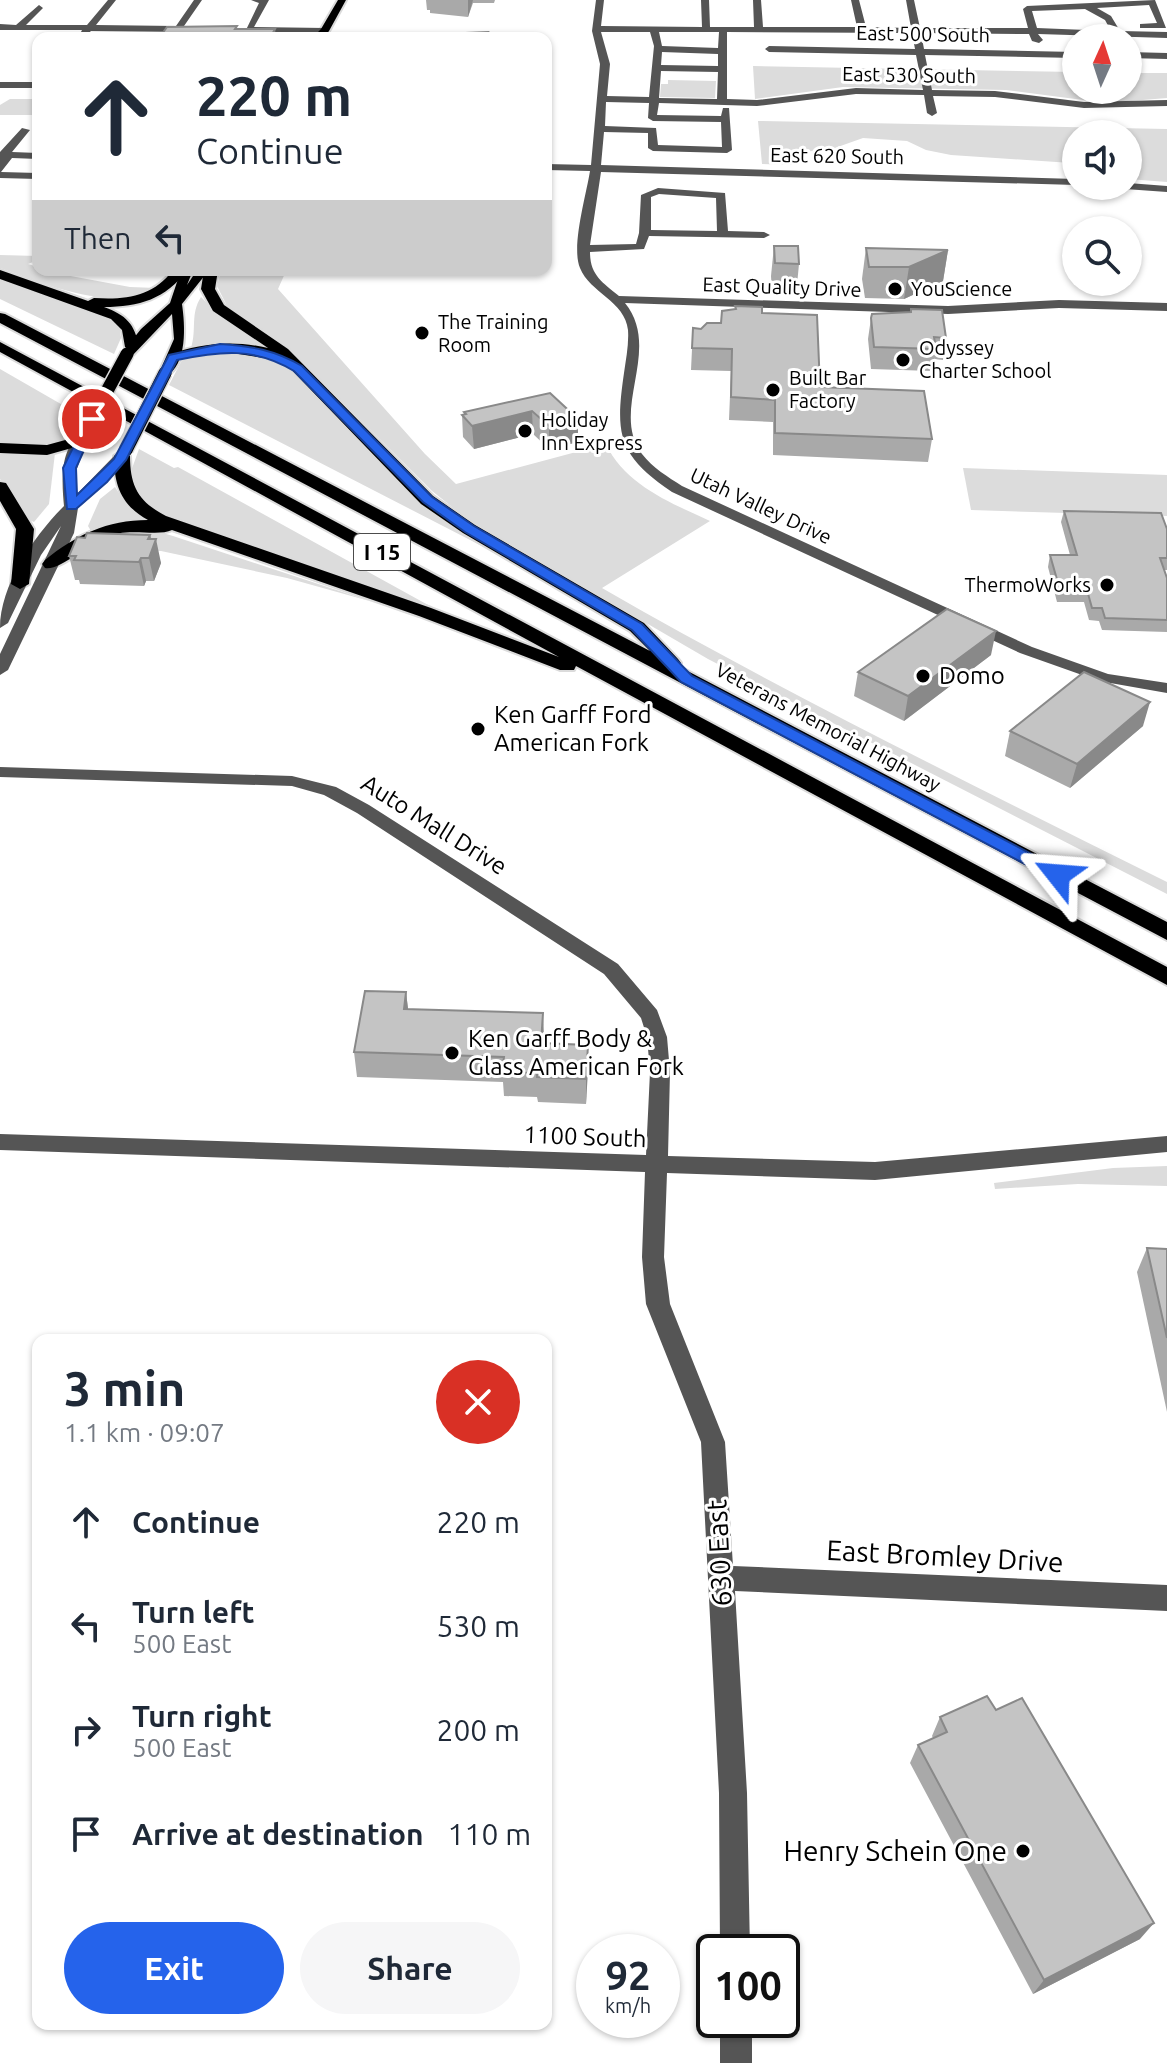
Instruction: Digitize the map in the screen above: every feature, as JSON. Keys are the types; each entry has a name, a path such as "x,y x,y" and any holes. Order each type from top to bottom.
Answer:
{"highway":[{"path":"0,274 121,319 130,331 130,350"},
{"path":"59,294 98,302 137,300 165,289 175,276"},
{"path":"210,276 208,289 218,308 283,352 427,500 469,529 637,627 687,679"},
{"name":"Veterans Memorial Highway","path":"0,317 1167,932"},
{"name":"I 15","path":"0,346 1167,977"},
{"path":"173,358 206,349 245,348 275,355 298,369"},
{"path":"0,448 47,450 80,441"},
{"path":"124,453 122,481 134,503 160,520 399,602 657,700"},
{"path":"0,487 25,529 20,584"},
{"path":"51,564 79,541 111,528 150,525 203,537"}],"main road":[{"path":"327,32 342,0"},
{"path":"124,453 173,358 180,335 176,307 178,289 184,276"},
{"path":"80,441 130,350 146,330 176,307 200,276"}],"street":[{"path":"85,32 112,0"},
{"path":"178,29 198,0"},
{"path":"248,30 265,0 255,0"},
{"path":"600,0 597,43 605,57 596,168 583,249 637,248 642,244 647,193 721,195 723,235"},
{"path":"703,21 705,0"},
{"path":"757,0 759,29"},
{"path":"855,0 862,31"},
{"path":"910,0 932,113"},
{"path":"1062,42 1035,39 1027,11 1030,8 1152,2 1164,24 1142,28"},
{"path":"1087,6 1108,18 1111,24"},
{"path":"18,27 39,8"},
{"path":"597,16 612,16"},
{"path":"596,29 654,29 703,21 723,29 916,32 1062,27"},
{"path":"0,27 206,30"},
{"path":"654,29 658,49 653,100 653,148 727,150 723,29"},
{"path":"234,30 279,32"},
{"path":"1142,33 1167,35"},
{"path":"1142,44 1167,44"},
{"path":"658,49 723,51"},
{"name":"East 500 South","path":"769,49 1062,55"},
{"path":"1142,55 1167,56"},
{"path":"656,68 722,69"},
{"path":"0,85 32,85"},
{"name":"East 530 South","path":"602,99 653,100 725,111 843,91 995,94 1084,105 1167,103"},
{"path":"599,129 653,124 725,111"},
{"path":"8,129 32,130"},
{"path":"1,164 25,130"},
{"path":"1,164 32,157"},
{"path":"1,164 32,167"},
{"path":"1,164 32,174"},
{"name":"East 620 South","path":"552,167 1062,182"},
{"path":"0,185 32,185"},
{"path":"1142,187 1167,189"},
{"path":"645,233 764,235"},
{"name":"Utah Valley Drive","path":"583,249 586,273 616,299 634,328 624,423 626,437 641,463 668,484 1026,650 1105,678 1167,688"},
{"name":"East Quality Drive","path":"616,299 948,310 1059,304 1167,307"},
{"path":"0,670 67,533 71,506 68,474 80,441"},
{"path":"0,623 46,536 71,506 103,480 124,453"},
{"name":"Auto Mall Drive","path":"0,772 292,781 330,791 363,809 611,969 650,1015 657,1037 660,1072 657,1165"},
{"name":"1100 South","path":"0,1142 875,1171 1167,1144"},
{"name":"630 East","path":"657,1165 653,1257 658,1304 713,1442 733,1793 735,1934"},
{"name":"East Bromley Drive","path":"720,1578 1167,1598"},
{"path":"736,2038 736,2063"}],"shaded area":[{"path":"753,66 1062,72 1062,97 1006,90 843,87 755,99"},
{"path":"1142,73 1167,73 1167,98 1142,100"},
{"path":"668,80 716,81 715,98 660,97 661,84 668,84"},
{"path":"10,99 32,99 32,115 0,115 0,105"},
{"path":"758,121 1062,127 1062,162 951,155 926,150 907,141 863,138 832,149 793,153 793,165 762,164"},
{"path":"1142,129 1167,129 1167,182 1142,180"},
{"path":"0,255 32,256 32,262 28,264 32,265 32,276 70,276 130,287 156,288 136,294 97,297 58,288 0,268"},
{"path":"220,276 284,276 278,289 425,454 456,484 606,444 614,458 637,482 665,500 710,521 602,588 812,703 1167,882 1167,894 708,659 466,518 432,491 287,347 227,306 217,286"},
{"path":"0,280 112,318 123,329 120,330 121,338 114,354 0,299"},
{"path":"201,297 217,313 273,351 191,348 196,309"},
{"path":"224,350 277,359 424,506 511,561 169,385 182,360"},
{"path":"0,369 80,415 64,438 48,447 0,445"},
{"path":"139,449 174,468 178,467 439,611 170,521 137,500 130,474"},
{"path":"0,452 55,453 49,504 34,522 27,519 0,479"},
{"path":"963,468 1167,475 1167,516 971,510"},
{"path":"115,487 128,507 149,521 91,531 88,526 100,499"},
{"path":"156,531 373,602 287,578 161,551 83,548 118,532"},
{"path":"1167,1166 1167,1186 1078,1184 995,1189 994,1183 1113,1168"}],"building":[{"path":"167,27 275,29 273,32 163,32"},
{"path":"774,246 798,246 799,264 775,263"},
{"path":"866,248 948,250 909,267 869,267"},
{"name":"Built Bar Factory","path":"735,306 762,307 762,313 817,315 820,387 924,391 932,439 775,433 775,400 731,397 732,349 692,348 693,328 701,329 707,323 721,323 722,311 736,309"},
{"path":"911,309 942,310 946,338 934,337 936,349 874,347 872,314 911,312"},
{"path":"550,393 578,419 549,426 532,411 472,426 462,415 466,414 464,412"},
{"name":"ThermoWorks","path":"1064,511 1161,513 1167,529 1167,558 1160,558 1167,578 1167,620 1105,618 1102,608 1092,608 1087,590 1060,590 1050,555 1077,555"},
{"path":"87,533 150,535 148,539 156,539 149,558 141,558 139,562 74,560 76,556 69,556 77,537 85,538"},
{"path":"947,609 996,631 908,696 858,672"},
{"path":"1084,672 1150,702 1077,764 1010,731"},
{"path":"365,991 406,992 404,1009 543,1013 541,1043 588,1045 586,1079 502,1072 504,1057 354,1052"},
{"path":"1147,1248 1167,1249 1167,1338"},
{"name":"Henry Schein One","path":"987,1696 996,1710 1022,1698 1154,1923 1044,1980 918,1745 947,1732 940,1717"}],"place":[{"name":"YouScience","path":"895,289"},
{"name":"The Training Room","path":"422,333"},
{"name":"Odyssey Charter School","path":"903,360"},
{"name":"Built Bar Factory","path":"773,390"},
{"name":"Holiday Inn Express","path":"525,431"},
{"name":"ThermoWorks","path":"1107,585"},
{"name":"Domo","path":"923,676"},
{"name":"Ken Garff Ford American Fork","path":"478,729"},
{"name":"Ken Garff Body & Glass American Fork","path":"452,1053"},
{"name":"Henry Schein One","path":"1023,1851"}],"route":[{"path":"92,419 69,468 71,506 103,480 120,460 173,358 196,350 220,348 255,350 278,357 298,369 427,500 469,529 637,627 687,679 1058,875"}]}
